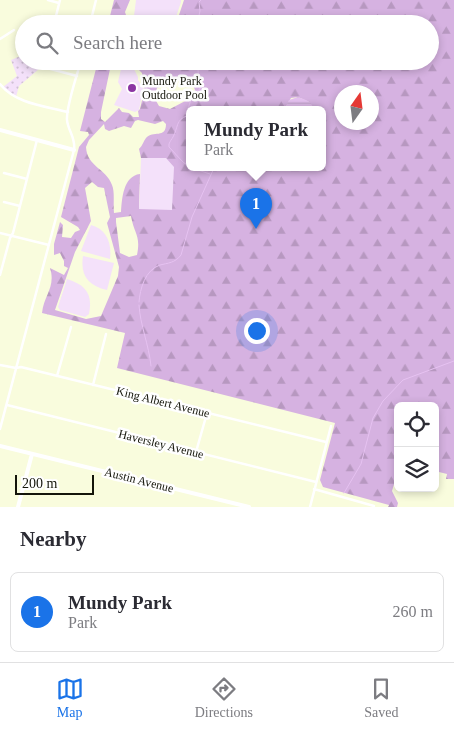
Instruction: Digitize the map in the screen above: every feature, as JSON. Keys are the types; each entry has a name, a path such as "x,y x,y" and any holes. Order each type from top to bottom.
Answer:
{"main road":[{"path":"0,130 74,150"},
{"name":"Austin Avenue","path":"0,446 250,507"},
{"path":"18,507 32,454"}],"street":[{"path":"48,0 59,2 56,15"},
{"path":"92,15 96,0"},
{"path":"0,39 14,30"},
{"path":"54,70 77,76"},
{"path":"0,429 74,150 74,139 67,123 79,70"},
{"path":"0,84 16,98 68,112"},
{"path":"0,275 37,140"},
{"path":"4,173 27,179"},
{"path":"4,202 20,206"},
{"path":"0,233 49,245"},
{"path":"58,376 71,327"},
{"path":"93,385 106,334"},
{"name":"King Albert Avenue","path":"0,365 21,367 326,442"},
{"name":"Haversley Avenue","path":"6,405 316,482"},
{"path":"196,452 207,413"},
{"path":"310,507 331,426"},
{"path":"314,489 374,506"}],"shaded area":[{"path":"136,0 181,0 177,15 134,15"},
{"path":"15,58 15,70 38,70 19,86 16,97 3,87 17,76 11,60"},
{"name":"Mundy Park Outdoor Pool","path":"121,70 134,70 138,80 146,92 142,95 139,110 135,112 114,105 122,89 118,82"},
{"path":"298,97 306,100 312,106 286,106 289,100"},
{"path":"141,158 166,158 174,167 172,210 139,209"},
{"path":"91,225 105,234 110,248 110,259 81,251"},
{"path":"83,256 114,263 107,290 95,286 87,279 83,269"},
{"path":"67,279 79,284 87,291 90,307 89,314 85,317 60,310 58,307"}],"green space":[{"path":"114,0 130,0 125,12 126,15 110,15"},
{"path":"184,0 454,0 454,479 446,479 447,474 439,472 439,402 394,402 394,484 392,491 398,503 397,507 388,507 389,505 323,487 320,480 335,423 117,368 125,333 42,313 52,281 50,268 64,275 68,268 64,266 60,253 54,255 54,244 60,222 63,225 62,237 71,238 75,232 80,230 61,217 79,147 89,135 88,132 80,131 96,70 110,70 101,112 101,119 105,122 119,108 122,112 129,113 133,117 139,117 138,111 145,94 142,73 139,70 439,70 439,15 179,15","holes":["177,78 193,85 195,90 189,99 170,109 159,106 155,99 157,88 171,83","138,120 155,124 163,121 166,124 165,129 162,133 146,138 139,149 141,158 166,158 139,209 140,174 134,176 127,183 124,189 121,212 114,213 112,185 106,175 93,163 87,154 86,147 89,140 104,124 105,129 109,131 124,126 131,128 135,121","92,182 98,187 104,188 110,217 107,223 119,267 118,276 101,316 86,319 55,310 75,252 91,221 85,188","131,216 138,239 138,248 137,255 129,257 120,253 116,218"]}],"waterway":[{"path":"199,15 199,2 201,0"},
{"path":"189,106 192,98 200,89 198,70"},
{"path":"186,116 179,122 169,147 186,164"},
{"path":"201,171 210,174"},
{"path":"139,302 142,286 147,275 155,267 174,261 181,255 192,217 213,171"},
{"path":"139,305 151,366"},
{"path":"344,493 361,464 373,418 383,401 403,380 454,361"}],"place":[{"name":"Mundy Park Outdoor Pool","path":"132,88"},
{"name":"Mundy Park","path":"256,229"}]}
